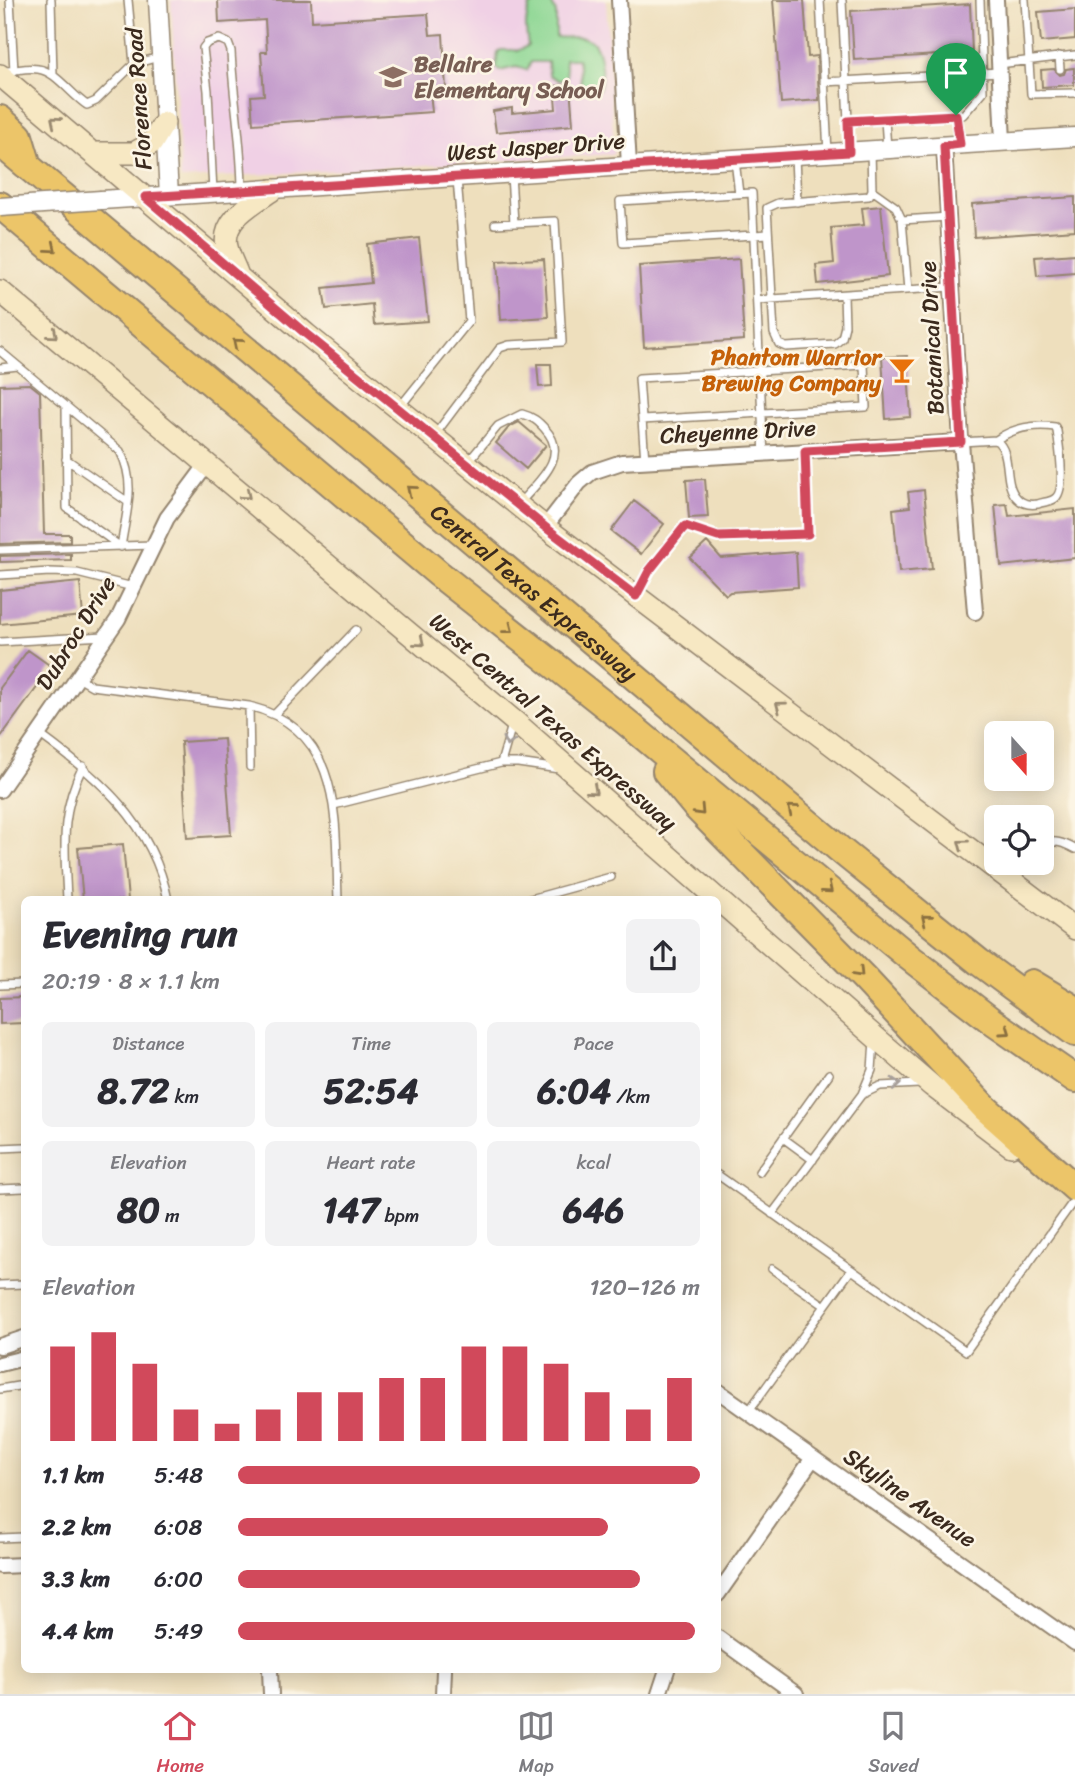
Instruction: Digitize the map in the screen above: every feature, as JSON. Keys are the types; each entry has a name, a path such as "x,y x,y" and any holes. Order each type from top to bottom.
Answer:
{"highway":[{"path":"0,118 19,136 29,167"},
{"name":"Central Texas Expressway","path":"0,143 844,853 979,962 1075,1033"},
{"name":"Central Texas Expressway","path":"0,206 439,574 625,721 909,957 993,1022 1075,1079"},
{"path":"625,721 695,806 865,979 985,1107 1075,1188"},
{"path":"979,962 1028,981 1075,1009"}],"main road":[{"path":"4,73 93,153 306,334 545,527 984,850"},
{"path":"93,153 134,153 152,143 164,123"},
{"path":"238,275 227,246 227,228 236,217 272,190"},
{"name":"West Central Texas Expressway","path":"0,291 514,721 714,896"},
{"path":"1017,875 1075,929"},
{"name":"West Central Texas Expressway","path":"721,902 932,1086 1016,1150 1075,1188"}],"street":[{"name":"Florence Road","path":"158,0 169,195"},
{"path":"619,0 629,165"},
{"path":"996,0 1003,142"},
{"name":"West Jasper Drive","path":"0,206 1075,137"},
{"name":"Botanical Drive","path":"952,145 948,217 961,442 975,611"},
{"name":"Cheyenne Drive","path":"545,527 579,483 592,472 622,462 961,442"},
{"name":"Dubroc Drive","path":"0,790 118,619 167,518 208,463"},
{"path":"0,1346 21,1339"},
{"path":"0,1364 21,1359"},
{"name":"Skyline Avenue","path":"721,1393 1075,1643"},
{"path":"721,1590 813,1458"},
{"path":"0,1566 21,1565"},
{"path":"721,1640 796,1694"},
{"path":"270,1673 271,1694"},
{"path":"443,1694 444,1673"},
{"path":"659,1694 666,1673"}],"lane":[{"path":"10,0 4,73 38,69 53,75 87,105 96,101 134,64 160,57"},
{"path":"51,0 53,75"},
{"path":"128,0 134,64"},
{"path":"820,0 828,153"},
{"path":"848,121 963,115 983,92 980,0"},
{"path":"1025,0 1031,94 1060,90 1075,93"},
{"path":"842,1 849,152"},
{"path":"213,192 203,48 207,43 219,39 226,41 231,51 235,113 241,149 242,191"},
{"path":"824,82 982,73 1030,60 1075,55"},
{"path":"1059,56 1060,69"},
{"path":"952,145 956,115"},
{"path":"844,295 845,326 842,338 835,344 786,347 779,344 774,332 767,208 778,203 859,199 869,196 885,120"},
{"path":"795,155 797,202"},
{"path":"735,159 738,194"},
{"path":"510,173 514,223"},
{"path":"399,409 468,321 457,177"},
{"path":"872,190 896,207 902,220 908,290"},
{"path":"764,454 760,371 757,300 754,235 752,193 620,201 623,243 754,235 768,234"},
{"path":"902,220 948,217"},
{"path":"433,436 500,348 509,345 562,342 555,221 495,224"},
{"path":"757,300 952,287"},
{"path":"0,351 120,451 131,484 121,547"},
{"path":"642,420 866,407 864,365 639,378 642,420 645,461"},
{"path":"0,368 18,366"},
{"path":"66,406 67,508 121,547"},
{"path":"467,464 498,426 523,414 535,418 554,439 557,452 551,464 518,505"},
{"path":"961,442 996,440 1004,434 1029,426 1055,427 1058,431 1062,483 1059,494 1054,499 1033,505 1020,502 1008,479 1007,458 1002,445 996,440"},
{"path":"636,596 649,571 685,526 718,537 808,534 805,451"},
{"path":"66,459 128,502"},
{"path":"0,550 154,545"},
{"path":"0,575 77,573 133,587"},
{"path":"274,715 356,630"},
{"path":"0,642 107,636"},
{"path":"77,677 92,685 249,706 274,715 309,743 322,761 331,784 338,896"},
{"path":"249,706 250,767"},
{"path":"501,763 514,721"},
{"path":"38,734 83,766 122,805 148,842 168,896"},
{"path":"334,805 501,763 571,771"},
{"path":"67,896 64,829 66,810 72,786 83,766"},
{"path":"1054,843 1062,842 1075,849"},
{"path":"542,896 611,877"},
{"path":"0,985 21,984"},
{"path":"772,1214 862,1094 872,1070 874,1036"},
{"path":"759,1172 830,1074"},
{"path":"862,1094 880,1086 900,1083 932,1086"},
{"path":"783,1138 813,1160"},
{"path":"0,1148 21,1147"},
{"path":"721,1177 966,1351 1075,1199"},
{"path":"0,1189 21,1188"},
{"path":"772,1269 825,1306"},
{"path":"748,1412 851,1270"},
{"path":"0,1285 21,1284"},
{"path":"0,1390 21,1386"},
{"path":"0,1538 21,1537"}],"shaded area":[{"name":"Bellaire Elementary School","path":"171,0 606,0 614,154 181,179"}],"green space":[{"path":"542,0 551,2 556,13 556,37 582,37 594,43 600,63 599,89 593,91 581,84 578,59 565,59 567,76 559,81 549,75 548,62 531,62 527,70 516,67 500,71 496,67 498,52 501,50 519,50 528,46 528,11 530,6"}],"building":[{"path":"218,0 311,0 312,21 428,14 430,35 443,34 446,90 430,91 432,112 253,124 251,96 264,95 261,52 267,52 265,20 219,23"},
{"path":"773,0 804,0 808,57 817,56 819,100 781,103"},
{"path":"970,4 972,53 854,60 851,11"},
{"path":"1075,9 1075,39 1041,42 1038,12"},
{"path":"1074,68 1074,85 1042,87 1041,70 1054,69 1060,75 1064,74 1066,69"},
{"path":"570,85 573,125 496,132 493,111 512,108 512,113 556,109 554,86"},
{"path":"1075,197 1075,230 974,237 972,204"},
{"path":"881,206 888,276 818,284 816,265 834,263 831,228 864,225 862,208"},
{"path":"419,238 428,321 374,325 372,304 326,309 323,288 371,283 367,244"},
{"path":"1075,254 1075,273 1037,276 1035,257"},
{"path":"544,259 548,317 501,320 497,261"},
{"path":"739,259 744,340 644,347 639,266"},
{"path":"907,356 911,417 886,419 882,357"},
{"path":"537,364 551,364 552,386 539,387"},
{"path":"30,384 40,392 44,534 70,534 70,542 0,544 0,385"},
{"path":"519,422 546,445 526,469 496,443 509,427"},
{"path":"705,479 708,517 689,518 686,480"},
{"path":"924,490 932,569 899,572 893,509 910,507 908,492"},
{"path":"634,501 664,524 641,554 611,531"},
{"path":"1007,504 1009,516 1075,509 1075,558 1001,566 995,505"},
{"path":"707,542 721,558 796,552 798,587 730,592 726,595 690,558"},
{"path":"71,554 71,560 0,562 0,556"},
{"path":"80,582 83,616 0,624 0,590"},
{"path":"28,650 52,667 0,738 0,688"},
{"path":"224,739 231,835 187,838 181,742"},
{"path":"123,844 128,896 83,896 78,848"},
{"path":"21,997 21,1023 0,1024 0,998"}],"place":[{"name":"Bellaire Elementary School","path":"393,77"},
{"name":"Phantom Warrior Brewing Company","path":"902,370"}],"route":[{"path":"956,115 960,144 944,146 961,442 805,451 808,534 718,537 685,526 649,571 636,596 545,527 306,334 145,197 849,152 848,121 956,115"}]}
